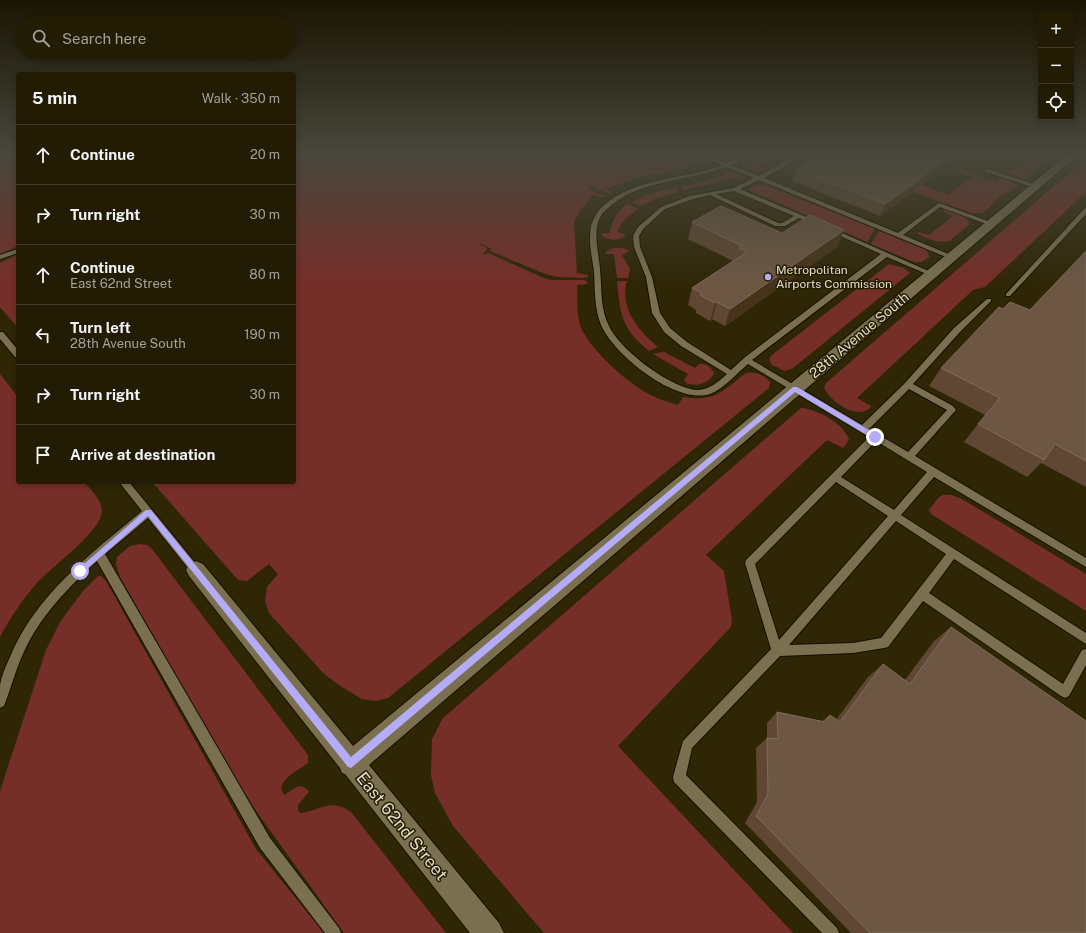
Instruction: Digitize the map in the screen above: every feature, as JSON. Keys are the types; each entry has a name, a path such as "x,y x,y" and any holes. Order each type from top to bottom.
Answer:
{"street":[{"name":"28th Avenue South","path":"351,764 1021,198"},
{"name":"East 62nd Street","path":"196,570 351,764 489,933"}],"lane":[{"path":"618,198 604,208 597,217 592,228 598,280 599,308 606,326 615,342 630,357 654,374 679,388 698,393 716,388 748,360 886,254"},
{"path":"690,198 663,208 640,228 636,236 637,247 649,277 656,313 667,330 684,344 732,374"},
{"path":"719,198 777,225 782,225 798,216"},
{"path":"755,198 931,274"},
{"path":"806,198 951,257"},
{"path":"899,235 939,205 990,224"},
{"path":"1008,294 1086,210"},
{"path":"0,257 16,251"},
{"path":"863,429 908,385 957,330 989,300"},
{"path":"0,334 16,353"},
{"path":"748,360 1086,563"},
{"path":"908,385 952,410 909,457"},
{"path":"777,650 750,563 875,437"},
{"path":"832,933 679,777 687,745 777,650 933,472"},
{"path":"835,477 1086,639"},
{"path":"126,484 196,570"},
{"path":"0,702 21,645 38,617 58,591 148,512"},
{"path":"777,650 853,648 884,643 953,553"},
{"path":"99,554 265,843 334,933"},
{"path":"922,594 1065,692 1086,654"}],"shaded area":[{"path":"0,198 16,198 16,247 0,254"},
{"path":"296,198 592,198 581,209 574,222 577,273 588,275 588,277 559,277 548,275 490,251 492,249 481,244 480,245 487,248 483,255 488,253 551,280 584,280 588,282 587,284 577,285 578,315 584,334 609,364 630,382 652,396 678,405 683,397 703,398 718,394 746,373 759,374 770,382 769,388 388,698 376,701 362,699 325,675 269,613 265,601 267,587 278,574 269,564 247,581 238,580 154,484 296,484"},
{"path":"642,198 660,198 641,206 631,202"},
{"path":"766,198 797,198 875,229 867,242"},
{"path":"929,198 999,198 983,213 971,213"},
{"path":"1041,198 1080,198 985,287 973,290 857,398 871,407 865,411 859,412 845,408 832,399 827,393 824,388 826,383"},
{"path":"628,204 638,209 623,221 617,232 625,234 625,236 613,240 601,235 603,233 610,233 612,224 616,217"},
{"path":"945,210 963,216 970,224 949,241 945,242 932,240 916,233 919,232 929,235 953,216 943,211"},
{"path":"879,231 926,250 930,257 921,262 914,262 871,244"},
{"path":"613,248 623,248 630,251 622,255 630,269 628,278 617,278 614,254 607,254 605,252"},
{"path":"16,255 16,326 0,307 0,263"},
{"path":"889,264 904,268 910,273 793,368 785,371 772,365 769,359 772,355"},
{"path":"617,281 627,281 625,291 628,310 644,334 658,347 649,351 633,336 628,328 621,312"},
{"path":"664,352 695,368 699,364 706,365 710,367 714,373 709,380 702,384 694,385 686,383 684,380 688,374 653,354"},
{"path":"0,374 16,394 16,484 86,484 98,498 102,510 100,519 86,538 43,577 31,590 16,609 0,637"},
{"path":"801,408 815,411 830,418 842,428 849,440 843,448 827,440 706,555 724,571 732,621 731,627 618,746 793,933 544,933 453,826 435,793 431,775 432,739 443,718"},
{"path":"943,495 951,495 962,499 1086,574 1086,611 931,514 929,510 939,497"},
{"path":"139,544 147,545 152,549 308,755 308,763 285,780 281,788 284,795 300,786 306,788 309,792 298,805 298,811 301,813 331,805 344,808 351,812 446,933 344,933 256,811 219,752 120,577 116,564 117,557 130,546"},
{"path":"98,576 101,576 106,581 256,849 324,933 0,933 0,791 46,650 60,622 83,591"}],"building":[{"path":"868,198 894,198 885,204"},
{"path":"721,206 782,233 810,215 844,230 730,309 700,295 702,293 692,288 747,252 739,248 742,246 692,222"},
{"path":"1086,251 1086,461 1055,444 1044,460 978,424 1000,398 941,368 999,307 1003,309 1010,302 1030,310"},
{"path":"951,627 1086,721 1086,933 870,933 756,816 768,794 767,738 778,739 777,712 825,722 830,715 840,722 883,664 910,684"}],"place":[{"name":"Metropolitan Airports Commission","path":"768,277"}],"route":[{"path":"80,571 148,512 351,764 795,389 875,437"}]}
